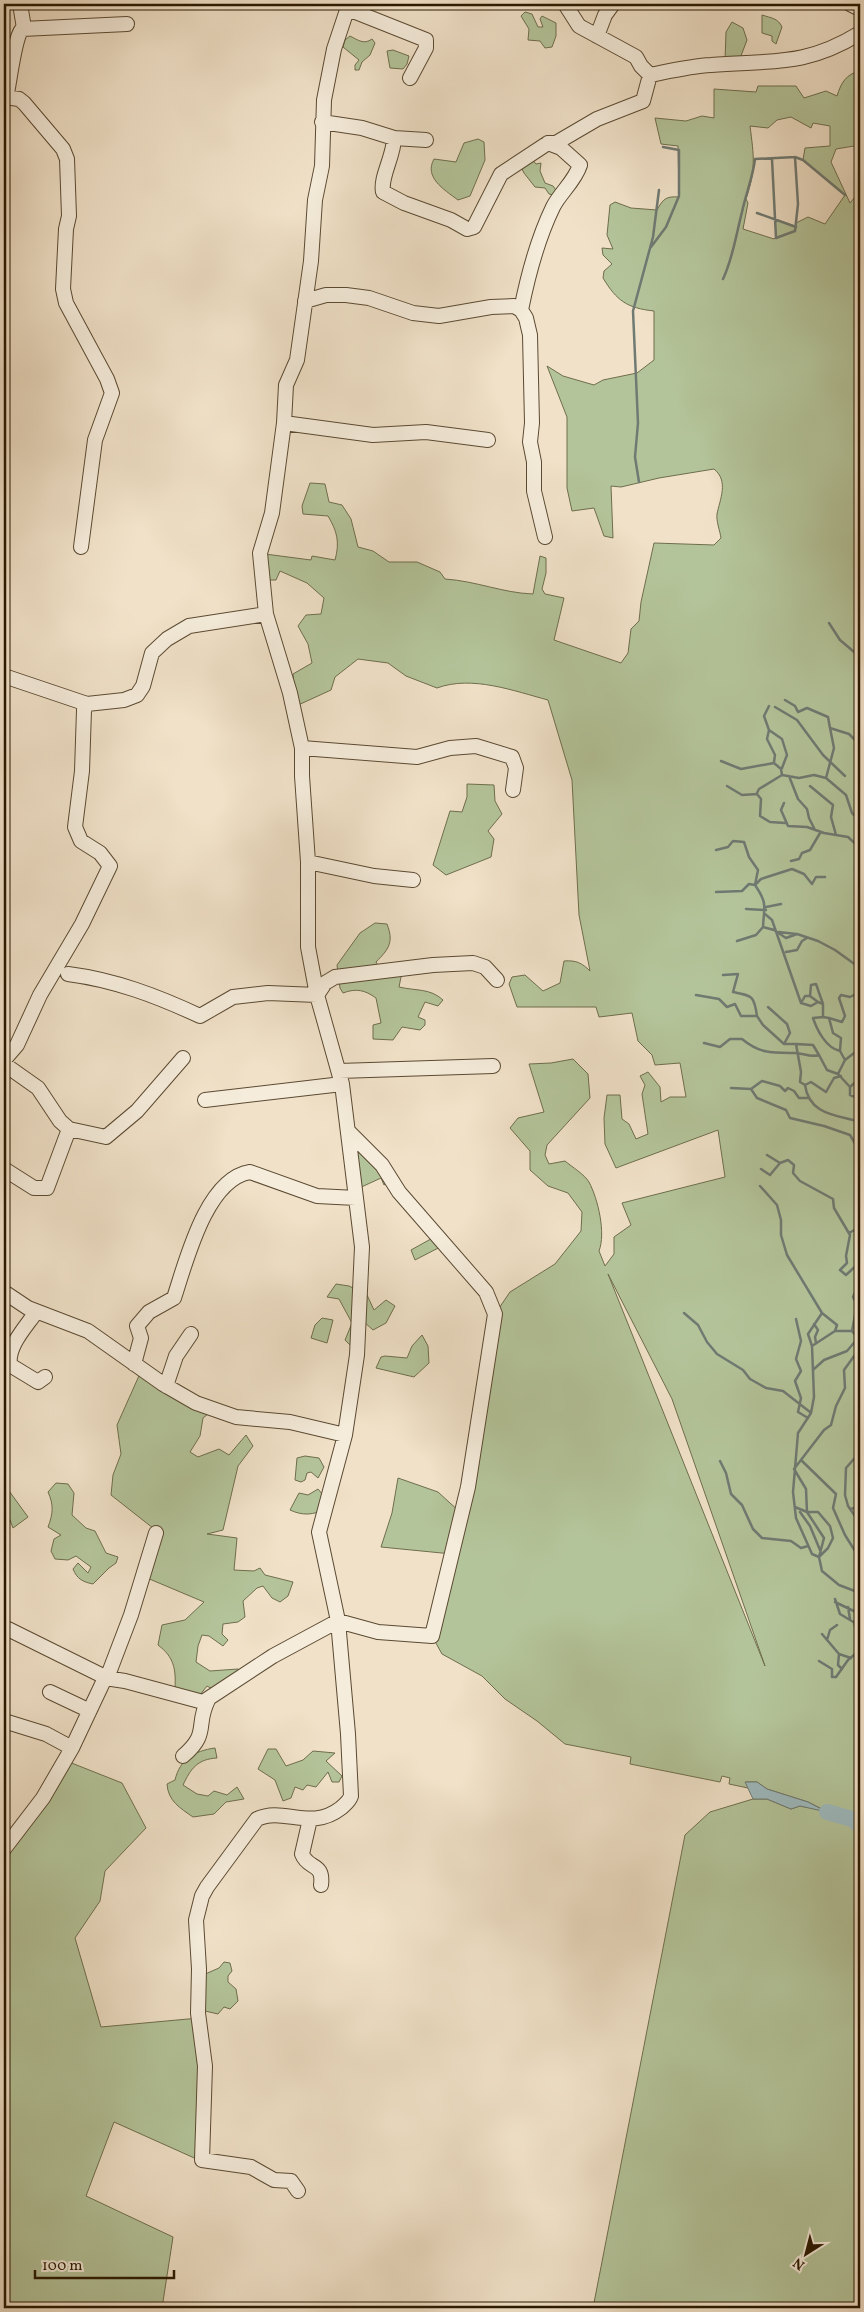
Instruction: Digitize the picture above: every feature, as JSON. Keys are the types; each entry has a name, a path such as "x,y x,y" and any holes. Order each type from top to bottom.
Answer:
{"street":[{"path":"20,4 24,28 15,39 14,63 5,97 19,99 63,149 67,159 69,216 66,228 64,297 107,379 112,393 95,440 81,546"},
{"path":"565,4 579,26 636,57 641,66 650,74"},
{"path":"597,36 605,15 613,4"},
{"path":"850,4 860,9"},
{"path":"298,2191 293,2182 274,2180 251,2167 202,2160 205,2066 198,2013 199,1969 196,1920 206,1887 257,1819 281,1816 319,1820 331,1815 348,1802 351,1796 338,1621 319,1532 345,1435 357,1355 362,1247 349,1132 340,1077 317,995 308,947 308,862 303,803 302,748 292,699 266,614 260,552 272,512 284,423 286,385 297,360 311,261 315,200 322,166 324,100 334,49 349,6 426,40 426,48 410,78"},
{"path":"24,28 31,30 127,24"},
{"path":"650,74 708,65 795,61 825,52 860,33"},
{"path":"394,138 393,154 382,186 383,192 398,201 452,220 467,228 474,228 501,174 548,143 556,143 597,119 643,101 650,74"},
{"path":"322,122 362,128 394,138 426,140"},
{"path":"521,310 527,276 535,250 554,206 577,173 580,165 561,148 548,143"},
{"path":"305,302 326,295 354,296 369,298 413,313 439,316 514,306 521,310 526,318 530,335 532,423 530,442 534,462 534,491 545,537"},
{"path":"284,423 374,435 426,432 488,440"},
{"path":"4,676 87,704 124,700 137,695 143,686 152,653 167,638 189,626 266,614"},
{"path":"4,1060 17,1045 40,995 82,924 110,866 100,853 81,841 75,827 82,772 84,710 87,704"},
{"path":"302,748 416,757 450,748 476,746 512,757 516,768 513,790"},
{"path":"308,862 374,876 413,880"},
{"path":"317,995 325,983 335,977 433,965 473,963 485,967 497,980"},
{"path":"68,974 98,978 133,988 200,1016 233,997 268,993 317,995"},
{"path":"4,1064 38,1088 60,1121 69,1129 106,1137 136,1111 182,1058"},
{"path":"205,1100 340,1077 493,1066"},
{"path":"4,1169 34,1188 47,1188 69,1129"},
{"path":"4,1629 8,1629 107,1678 202,1702 208,1700 273,1656 338,1621 378,1632 432,1636 468,1487 495,1314 486,1292 399,1192 382,1166 349,1132"},
{"path":"134,1364 141,1339 137,1326 149,1312 174,1298 199,1225 212,1202 231,1179 250,1172 316,1196 356,1198"},
{"path":"4,1292 36,1312 88,1331 166,1386 196,1403 232,1416 290,1422 345,1435"},
{"path":"36,1312 8,1349 10,1365 24,1376 38,1382 45,1377"},
{"path":"166,1386 176,1356 192,1334"},
{"path":"4,1850 43,1798 72,1748 101,1684 107,1678 131,1615 156,1533"},
{"path":"50,1692 88,1710"},
{"path":"183,1756 196,1745 202,1728 202,1712 208,1700"},
{"path":"4,1721 46,1734 72,1748"},
{"path":"310,1819 302,1854 304,1860 320,1870 322,1876 321,1885"}],"green space":[{"path":"525,12 532,14 538,27 543,27 540,19 542,16 556,23 556,36 552,47 545,48 540,41 528,40 529,29 521,16"},
{"path":"762,15 776,20 782,27 776,44 772,41 772,36 762,33"},
{"path":"732,22 743,28 747,40 739,61 725,61 726,32"},
{"path":"350,36 364,42 372,39 375,43 370,55 362,62 359,70 355,70 355,65 359,60 343,47 345,40"},
{"path":"393,50 409,56 407,64 403,69 390,68 387,51"},
{"path":"860,71 860,116 855,116 860,118 860,145 836,149 831,162 850,203 860,191 860,2308 593,2308 685,1835 710,1812 753,1799 767,1799 791,1809 800,1806 826,1811 808,1802 767,1789 757,1782 746,1782 748,1788 729,1784 730,1778 722,1776 720,1782 630,1764 631,1757 565,1744 537,1721 505,1699 482,1676 442,1654 432,1636 452,1554 381,1547 392,1513 398,1478 438,1492 461,1513 495,1314 510,1292 555,1264 581,1231 582,1212 568,1193 548,1186 530,1170 530,1151 510,1128 518,1118 544,1112 529,1064 573,1059 588,1074 590,1098 547,1145 545,1155 549,1164 565,1161 581,1173 589,1182 600,1216 602,1235 599,1251 605,1266 614,1254 614,1237 631,1225 622,1203 725,1177 718,1130 616,1168 605,1144 604,1118 607,1095 620,1095 622,1119 629,1124 636,1139 648,1134 642,1094 645,1085 640,1076 648,1072 660,1087 661,1102 670,1097 686,1097 680,1063 655,1065 652,1055 638,1041 632,1013 599,1017 596,1007 517,1007 509,984 512,977 525,975 543,991 560,983 564,961 579,963 590,971 579,915 572,780 548,700 479,684 450,684 437,688 406,676 388,663 358,659 335,677 331,690 296,706 293,674 312,663 308,644 298,626 306,615 321,614 324,598 307,583 280,571 276,580 268,580 265,554 311,560 312,556 335,560 337,537 328,516 303,514 302,506 310,483 325,484 329,502 342,505 351,519 358,547 373,551 389,562 417,562 440,572 445,579 468,582 511,592 533,594 540,556 546,558 546,573 542,589 545,594 564,598 554,640 621,663 628,653 631,629 639,621 641,602 654,543 714,545 721,538 717,514 722,485 719,474 714,469 659,478 621,487 611,486 613,538 604,536 594,508 572,511 567,488 567,417 547,366 563,376 594,385 603,380 637,373 654,360 654,311 637,308 624,302 618,298 603,278 604,271 612,264 603,255 602,248 613,249 607,235 610,205 615,202 631,208 657,210 665,199 679,197 678,146 661,144 655,118 686,121 702,116 714,118 714,89 756,92 758,86 796,86 804,98 826,91 837,96 845,80 855,72","holes":["791,117 811,128 813,123 830,126 830,146 805,148 803,160 845,195 825,224 808,217 796,223 795,226 775,219 776,237 774,239 743,229 748,203 746,199 753,171 750,126 768,128 777,120","608,1274 672,1399 765,1666"]},
{"path":"478,139 484,142 485,160 470,196 458,200 433,177 432,165 434,159 456,162 464,143"},
{"path":"531,158 536,164 541,163 540,171 545,183 553,186 556,190 554,195 549,194 545,188 535,187 524,173 520,165"},
{"path":"467,784 494,785 495,801 502,814 488,831 494,839 491,857 446,875 433,865 450,811 462,812 467,797"},
{"path":"375,923 387,924 390,936 387,949 376,962 381,971 403,967 399,987 433,993 443,1000 438,1006 425,1002 418,1017 425,1020 425,1025 420,1030 402,1027 393,1040 373,1039 373,1025 381,1023 376,998 360,991 343,993 340,988 337,965 360,933"},
{"path":"353,1143 391,1181 384,1185 381,1178 357,1189"},
{"path":"438,1235 446,1244 415,1260 411,1250"},
{"path":"336,1284 349,1286 367,1295 374,1310 386,1300 395,1306 386,1323 373,1330 363,1321 362,1338 350,1345 345,1340 352,1323 339,1299 327,1297"},
{"path":"322,1318 333,1320 327,1343 311,1338 315,1325"},
{"path":"422,1335 428,1346 429,1363 414,1377 376,1368 381,1357 407,1358 412,1346"},
{"path":"142,1369 213,1410 203,1418 200,1436 190,1452 198,1457 219,1449 229,1455 246,1435 253,1446 238,1466 223,1530 207,1534 237,1538 234,1570 254,1571 260,1568 265,1575 293,1582 288,1596 280,1602 272,1598 263,1586 257,1588 243,1601 245,1617 238,1622 223,1624 222,1634 228,1640 223,1646 209,1636 202,1635 198,1646 196,1662 210,1671 238,1669 241,1671 216,1691 207,1686 196,1700 175,1688 173,1664 168,1654 158,1645 162,1625 185,1620 204,1602 140,1575 158,1532 111,1495 113,1475 121,1454 117,1425"},
{"path":"305,1456 319,1458 324,1467 318,1478 311,1472 307,1473 305,1480 301,1482 295,1480 297,1458"},
{"path":"56,1483 68,1484 74,1493 72,1515 86,1528 95,1531 106,1553 118,1557 116,1563 93,1584 81,1580 73,1569 78,1563 88,1573 91,1567 76,1556 68,1560 55,1559 51,1551 54,1539 61,1535 48,1527 52,1510 48,1492"},
{"path":"4,1484 28,1517 13,1528 4,1504"},
{"path":"318,1489 323,1495 326,1509 308,1514 290,1510 299,1493 308,1495"},
{"path":"215,1748 217,1758 200,1762 192,1769 183,1785 197,1794 208,1796 214,1791 227,1795 237,1787 244,1799 226,1802 214,1814 193,1817 172,1800 167,1784 175,1780 180,1767 189,1757 201,1751"},
{"path":"268,1749 276,1749 286,1766 303,1760 313,1751 335,1753 326,1761 342,1776 339,1782 332,1782 328,1772 316,1787 307,1785 303,1790 295,1787 291,1798 283,1801 275,1780 258,1769"},
{"path":"64,1760 122,1783 146,1828 105,1871 100,1901 75,1938 101,2027 199,2018 201,2161 114,2122 86,2196 173,2237 162,2308 4,2308 4,1845"},
{"path":"224,1962 230,1963 232,1971 228,1976 228,1982 236,1989 238,2001 230,2009 224,2007 218,2014 205,2011 203,1975 219,1968"}],"water":[{"path":"745,1782 757,1782 767,1789 808,1802 827,1812 800,1806 791,1809 767,1799 753,1799"}],"waterway":[{"path":"651,247 666,227 679,196 679,150 663,147"},
{"path":"772,159 776,238 795,231 798,204 795,157"},
{"path":"723,279 732,255 755,159 795,157 803,160 845,195"},
{"path":"639,482 635,457 638,423 633,311 653,237 659,190"},
{"path":"757,213 796,227"},
{"path":"829,623 840,640 860,657"},
{"path":"785,700 795,706 798,712 807,708 828,717 830,728"},
{"path":"769,706 764,716 769,730 767,739 775,755 774,762"},
{"path":"775,707 797,720 823,755 845,776"},
{"path":"860,745 849,734 830,728 834,748 826,778 846,795 852,813 860,821"},
{"path":"769,730 782,739 787,755 782,768"},
{"path":"860,734 858,736 860,744"},
{"path":"721,761 741,769 774,763 781,769 782,775 799,778 814,775 826,778"},
{"path":"860,766 860,774"},
{"path":"757,793 759,789 782,775"},
{"path":"789,776 798,799 807,809 815,830"},
{"path":"727,786 742,795 757,794"},
{"path":"810,786 833,805 831,817 836,835"},
{"path":"757,794 761,799 760,816 770,822 785,823"},
{"path":"784,803 781,810 788,826 807,827 824,833 848,837 860,848"},
{"path":"791,861 799,859 802,853 810,850 820,833"},
{"path":"716,850 728,847 733,841 744,842 749,857 758,870 755,885 764,901 763,927"},
{"path":"716,892 742,891 749,884 755,885 761,879 792,869 804,874 812,884 816,877 825,877"},
{"path":"766,907 781,904"},
{"path":"746,909 766,910"},
{"path":"765,914 772,920 801,1003 811,1006 818,1002 823,1004 823,1017 829,1018"},
{"path":"737,941 756,935 763,927 774,930 786,938 797,934 818,941 835,950 860,968"},
{"path":"779,932 796,934"},
{"path":"786,952 797,950 802,941 807,938"},
{"path":"860,954 860,959"},
{"path":"723,975 738,974 733,992 744,994 751,998 755,1004 757,1016"},
{"path":"810,996 811,985 816,984 823,1004"},
{"path":"860,992 850,997 841,995 839,998 845,1016 842,1022 829,1018 833,1033 841,1038 840,1051 845,1060 838,1074 850,1087 850,1095 860,1099"},
{"path":"696,995 719,999 727,1007 735,1004 741,1016 757,1016 763,1025 784,1044 796,1044 801,1072 800,1082 805,1085 812,1102 825,1112 860,1122"},
{"path":"801,1003 805,996 810,996 818,1002"},
{"path":"768,1007 787,1024 790,1033 784,1044"},
{"path":"823,1017 813,1018 817,1028 826,1042 840,1051"},
{"path":"704,1043 720,1047 730,1039 742,1039 755,1048 767,1052 819,1055 827,1070 838,1074"},
{"path":"796,1044 813,1045 819,1055"},
{"path":"845,1060 858,1050 860,1054"},
{"path":"805,1085 811,1082 826,1092 834,1078 841,1076"},
{"path":"850,1087 860,1078"},
{"path":"731,1088 751,1089 762,1081 780,1086 785,1091 788,1088 794,1091 799,1098 808,1098"},
{"path":"751,1089 757,1098 786,1110 790,1118 824,1126 850,1135 860,1152"},
{"path":"767,1155 780,1163 788,1160 794,1165 793,1173 800,1181 833,1199 834,1208 850,1235 846,1256 847,1263 840,1270 846,1275 860,1262"},
{"path":"761,1169 770,1175 780,1163"},
{"path":"760,1186 777,1205 781,1220 781,1235 787,1255 822,1313 837,1325 835,1331"},
{"path":"849,1233 860,1227"},
{"path":"860,1281 853,1297 857,1305 852,1331 860,1341"},
{"path":"684,1313 698,1325 707,1342 717,1354 743,1370 750,1379 766,1388 783,1391 810,1412"},
{"path":"812,1346 808,1334 822,1313"},
{"path":"796,1319 801,1341 796,1359 801,1371 795,1381 801,1398 798,1412 808,1418"},
{"path":"814,1324 818,1330 815,1337 816,1343"},
{"path":"852,1331 835,1331 812,1346 814,1397 811,1413 798,1433 793,1492 796,1518 812,1554 819,1557 822,1571 839,1585 860,1593"},
{"path":"814,1369 824,1360 847,1351 858,1338"},
{"path":"819,1557 828,1548 833,1538 830,1526 818,1512 807,1512 806,1489 794,1469 824,1430 831,1425 836,1406 845,1388 844,1370 860,1348"},
{"path":"860,1452 846,1468 845,1495 848,1506 855,1516 860,1536"},
{"path":"801,1460 836,1494 833,1508 845,1535 860,1559"},
{"path":"720,1461 726,1473 731,1494 742,1505 753,1529 762,1538 791,1541 801,1548 808,1546"},
{"path":"795,1507 807,1512 824,1538 819,1557"},
{"path":"850,1509 860,1507"},
{"path":"800,1512 810,1526 820,1550"},
{"path":"835,1599 840,1614 860,1626"},
{"path":"835,1602 860,1614"},
{"path":"848,1607 850,1619"},
{"path":"860,1614 854,1622 860,1645"},
{"path":"827,1640 830,1630 837,1625"},
{"path":"822,1634 839,1654 851,1658"},
{"path":"819,1661 832,1669 832,1677 836,1677 848,1660 860,1650"},
{"path":"839,1654 838,1665 842,1669"},
{"path":"827,1812 852,1819 860,1826"}]}
